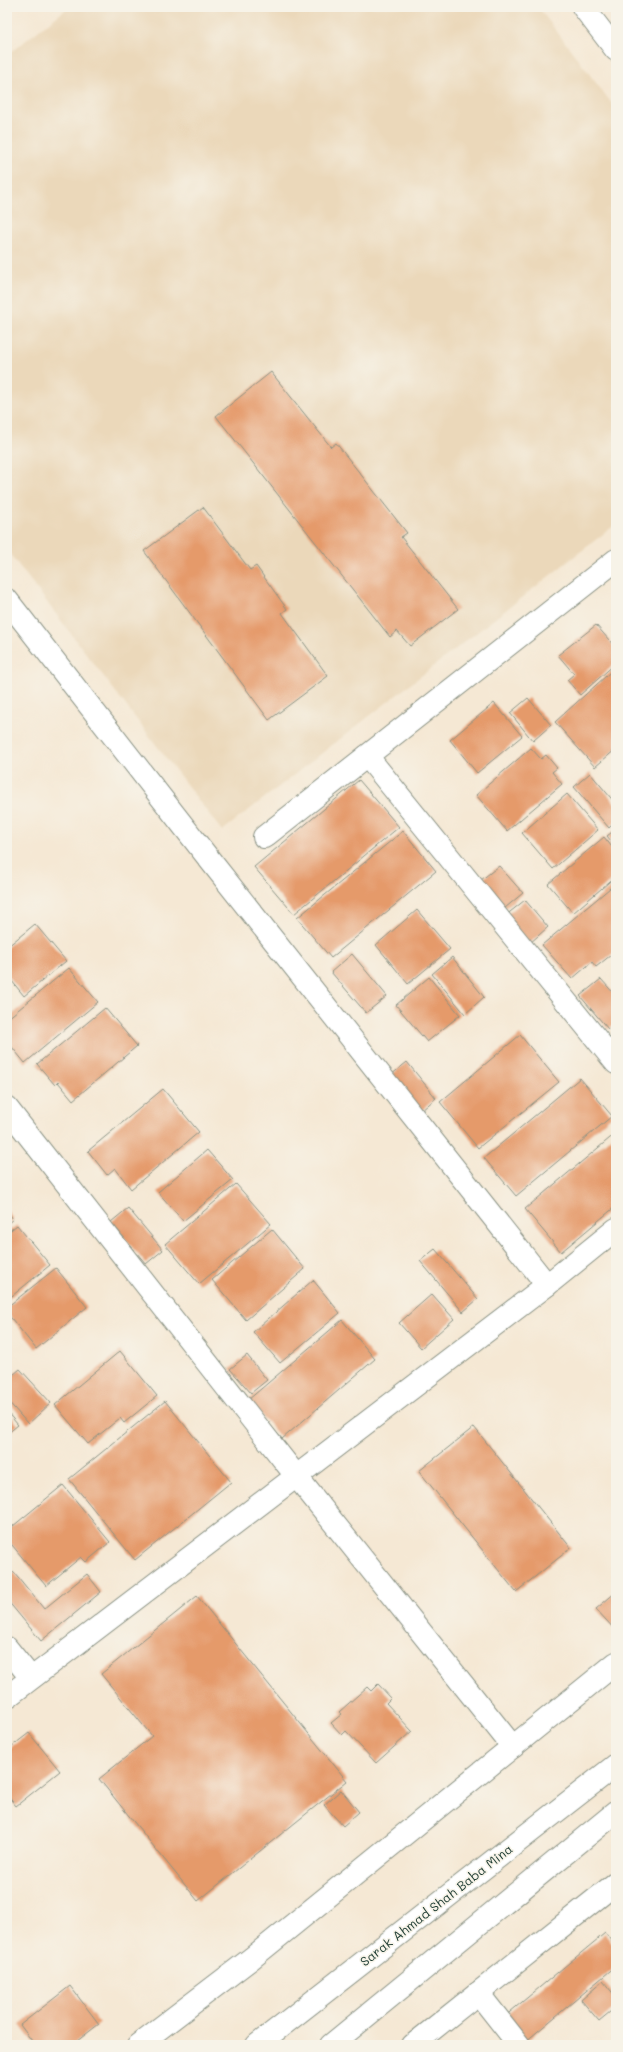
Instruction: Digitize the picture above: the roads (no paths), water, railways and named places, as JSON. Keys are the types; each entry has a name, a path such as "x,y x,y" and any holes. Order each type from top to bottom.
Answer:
{"main road":[{"path":"583,7 616,50"},
{"path":"264,837 616,560"},
{"path":"7,600 213,864 547,1285"},
{"path":"367,756 616,1063"},
{"path":"7,1108 297,1477 513,1747"},
{"path":"7,1698 31,1678 297,1477 547,1285 616,1229"},
{"path":"7,1648 31,1678"},
{"path":"138,2045 252,1958 616,1663"},
{"name":"Sarak Ahmad Shah Baba Mina","path":"256,2045 616,1765"},
{"path":"331,2045 616,1812"},
{"path":"413,2045 616,1883"},
{"path":"478,1993 519,2045"}]}
